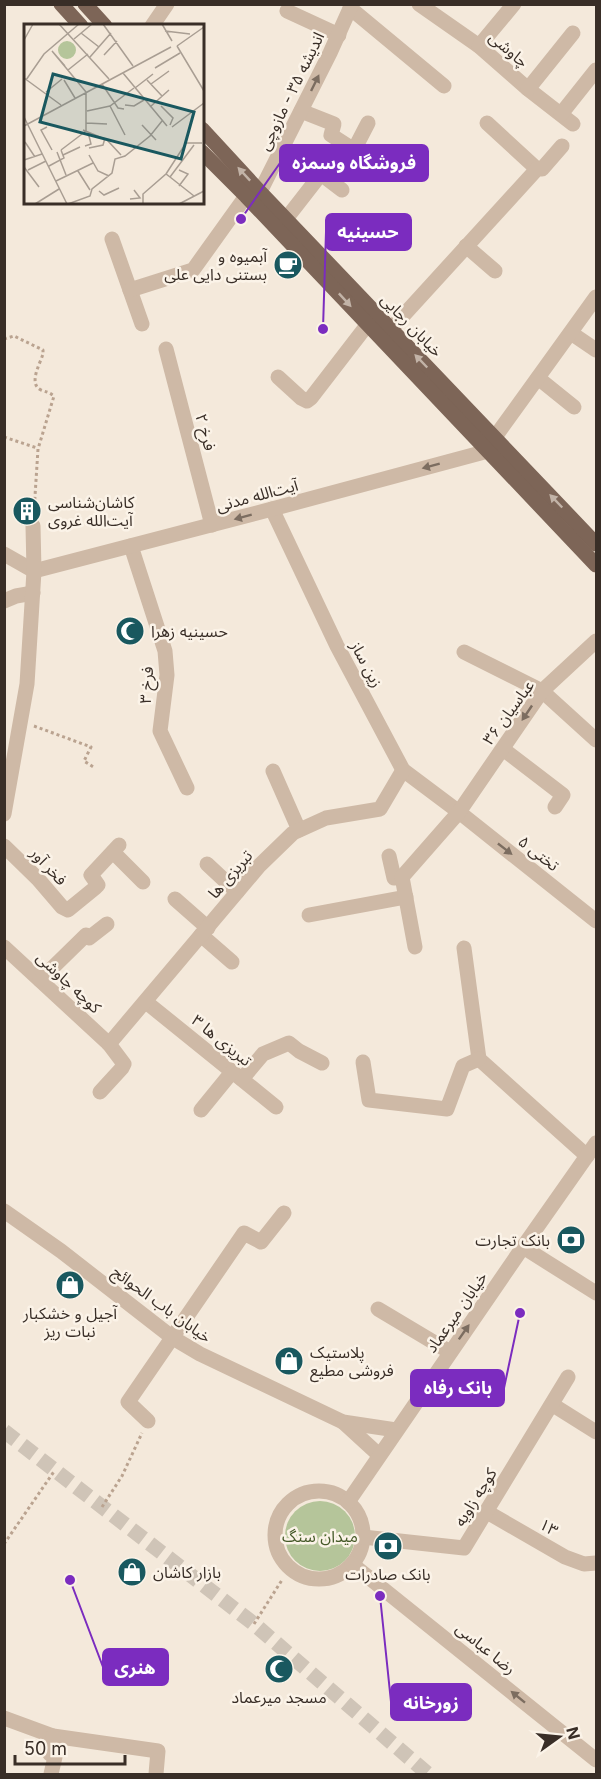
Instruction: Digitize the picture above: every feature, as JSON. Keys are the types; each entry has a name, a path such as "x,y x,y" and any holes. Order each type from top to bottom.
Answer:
{"main road":[{"path":"61,4 79,24"},
{"path":"85,4 103,24"},
{"name":"خیابان رجایی","path":"204,132 253,194 368,324 491,444 594,536"},
{"name":"خیابان رجایی","path":"204,154 286,219 391,329 597,565"}],"street":[{"path":"153,24 167,4"},
{"name":"چاوشی","path":"419,4 479,46 528,89 567,119 597,70"},
{"path":"479,46 514,4"},
{"path":"351,6 444,86"},
{"name":"اندیشه ۳۵ - مازوچی","path":"130,290 193,270 253,194 301,111 351,6"},
{"path":"286,11 339,35"},
{"path":"528,89 573,33"},
{"path":"301,111 334,124 331,135 379,166"},
{"path":"354,150 368,123"},
{"path":"487,123 537,168 542,169 562,146"},
{"path":"391,329 537,168"},
{"path":"286,219 321,174 342,190"},
{"path":"112,239 142,324"},
{"path":"466,246 495,271"},
{"path":"491,444 597,297"},
{"path":"278,377 301,398 307,400 311,398 368,324"},
{"path":"571,333 597,350"},
{"name":"فرخ ۲","path":"166,349 212,525"},
{"path":"538,378 574,406"},
{"name":"آیت‌الله مدنی","path":"34,571 272,510 491,444"},
{"name":"زین ساز","path":"272,510 337,646 403,770 459,812"},
{"path":"5,809 27,684 34,571 33,526"},
{"name":"فرخ ۳","path":"131,546 165,651 167,675 160,731 187,788"},
{"path":"4,554 34,571"},
{"path":"4,601 33,593"},
{"name":"عباسیان ۳۶","path":"402,877 459,812 542,691 597,641"},
{"path":"464,652 542,691 597,740"},
{"path":"503,749 559,801"},
{"name":"تبریزی ها","path":"109,1044 260,865 293,833 326,818 380,810 403,770"},
{"path":"273,771 299,830"},
{"name":"تختی ۵","path":"459,812 597,921"},
{"path":"9,850 24,842"},
{"name":"فخر آور","path":"9,850 62,907 68,910 98,885 91,875 116,848 143,882"},
{"path":"389,856 394,878 402,877 415,947"},
{"path":"207,864 237,892"},
{"path":"309,915 406,897"},
{"path":"175,900 232,962"},
{"path":"40,980 86,935 89,938 107,924"},
{"name":"کوچه چاوشی","path":"4,947 109,1044 124,1064 100,1092"},
{"path":"464,948 479,1059 587,1156"},
{"name":"تبریزی ها ۳","path":"146,1002 276,1107"},
{"path":"201,1110 263,1054 289,1043 322,1063"},
{"path":"363,1062 369,1100 447,1109 463,1066 479,1059"},
{"name":"خیابان میرعماد","path":"348,1502 597,1143"},
{"name":"خیابان باب الحوائج","path":"4,1212 61,1251 173,1338 200,1354 343,1422"},
{"path":"148,1420 128,1402 244,1233 261,1242 284,1213"},
{"path":"523,1247 597,1293"},
{"path":"378,1309 450,1352"},
{"name":"کوچه زاویه","path":"363,1537 464,1548 568,1377"},
{"path":"553,1405 597,1432"},
{"path":"343,1422 396,1430"},
{"path":"343,1422 379,1455"},
{"path":"320,1491 335,1494 348,1502 362,1524 363,1537 360,1551 352,1564 335,1576 313,1579 285,1573 276,1532 283,1511 292,1500 306,1493 320,1491"},
{"name":"۱۳","path":"487,1512 565,1557 584,1564 597,1563"},
{"name":"رضا عباسی","path":"352,1564 597,1760"},
{"path":"4,1718 53,1736 158,1751 156,1774"},
{"path":"51,1774 55,1757 50,1754 53,1736"}],"path":[{"path":"4,339 14,336 43,350 34,381 35,386 54,396 38,449 33,526"},
{"path":"4,437 38,449"},
{"path":"21,721 91,747 84,761 95,768"},
{"path":"102,1507 122,1476 148,1420"},
{"path":"4,1544 55,1470"},
{"path":"254,1624 285,1573"}],"green space":[{"name":"میدان سنگ","path":"327,1501 340,1507 349,1516 353,1522 355,1536 353,1550 345,1561 334,1569 313,1571 295,1561 287,1550 285,1529 295,1511 306,1503"}],"tunnel":[{"path":"4,1431 254,1624 428,1774"}],"place":[{"name":"فروشگاه وسمزه","path":"241,219"},
{"name":"آبمیوه و بستنی دایی علی","path":"288,265"},
{"name":"حسینیه","path":"323,329"},
{"name":"کاشان‌شناسی آیت‌الله غروی","path":"27,511"},
{"name":"حسینیه زهرا","path":"130,631"},
{"name":"بانک تجارت","path":"571,1240"},
{"name":"آجیل و خشکبار نبات ریز","path":"70,1285"},
{"name":"بانک رفاه","path":"520,1313"},
{"name":"پلاستیک فروشی مطیع","path":"289,1361"},
{"name":"بانک صادرات","path":"388,1546"},
{"name":"بازار کاشان","path":"132,1572"},
{"name":"هنری","path":"70,1580"},
{"name":"زورخانه","path":"380,1596"},
{"name":"مسجد میرعماد","path":"279,1669"}]}
